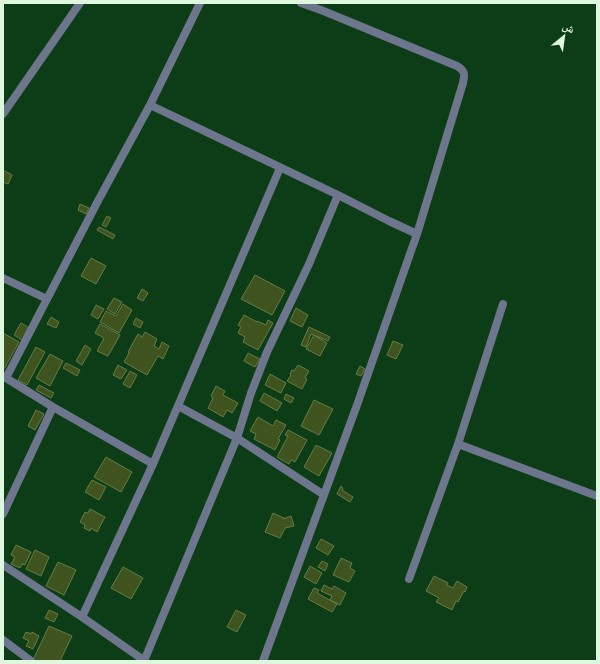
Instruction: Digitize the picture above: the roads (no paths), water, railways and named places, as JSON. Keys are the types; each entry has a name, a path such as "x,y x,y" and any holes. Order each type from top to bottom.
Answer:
{"street":[{"path":"3,114 80,3"},
{"path":"154,464 4,378 47,299 98,199 150,105 200,3"},
{"path":"263,661 417,234 464,78 462,69 457,66 322,7 301,3"},
{"path":"150,105 417,234"},
{"path":"82,617 154,464 280,168"},
{"path":"3,565 82,617 144,661 237,438 268,352 309,264 338,195"},
{"path":"3,278 47,299"},
{"path":"409,580 458,444 503,304"},
{"path":"178,406 237,438 324,495"},
{"path":"3,514 53,407"},
{"path":"458,444 597,496"},
{"path":"3,640 31,661"}]}
